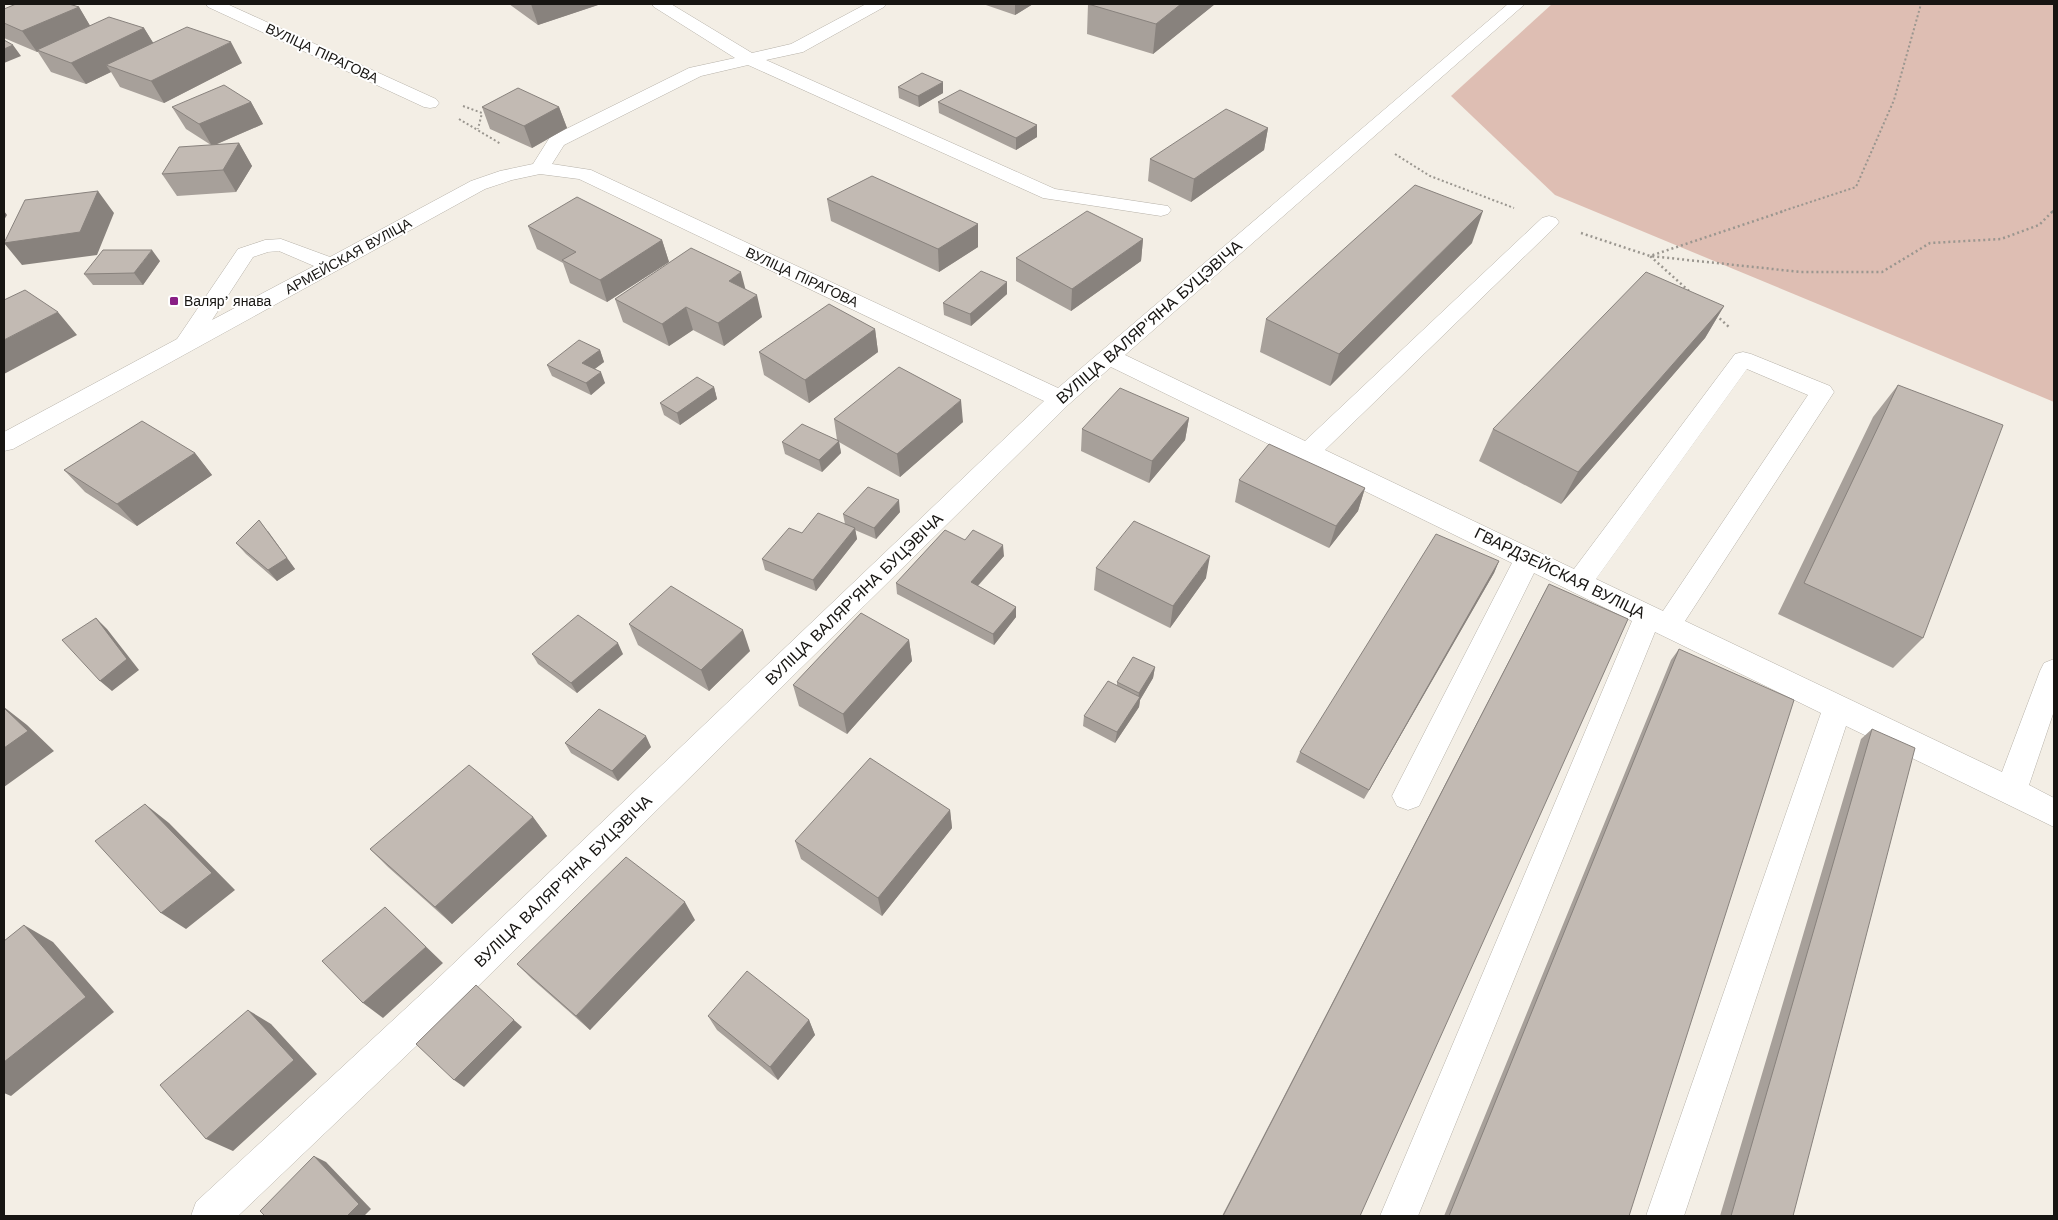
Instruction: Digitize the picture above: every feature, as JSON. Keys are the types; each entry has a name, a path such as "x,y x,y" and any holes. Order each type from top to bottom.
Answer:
{"street":[{"name":"ВУЛІЦА ПІРАГОВА","path":"214,4 430,103"},
{"path":"660,4 748,59 1050,194 1161,210"},
{"path":"540,168 557,142 695,72 797,48 878,4"},
{"name":"ВУЛІЦА ВАЛЯР'ЯНА БУЦЭВІЧА","path":"210,1216 443,997 1060,399 1518,4"},
{"name":"ВУЛІЦА ПІРАГОВА","path":"540,168 584,174 1060,399"},
{"name":"АРМЕЙСКАЯ ВУЛІЦА","path":"4,443 478,185 507,175 540,168"},
{"path":"1308,452 1549,222"},
{"path":"184,346 245,253 265,246 281,245 331,266"},
{"name":"ГВАРДЗЕЙСКАЯ ВУЛІЦА","path":"1108,356 2011,790 2054,813"},
{"path":"1399,1216 1658,621 1822,392 1743,359 1579,583"},
{"path":"1408,796 1528,558"},
{"path":"2011,790 2054,670"},
{"path":"1665,1216 1838,707"}],"path":[{"path":"1650,256 1856,187 1894,100 1914,32 1920,4"},
{"path":"1365,136 1430,176 1549,222 1650,256 1801,272 1882,272 1930,243 2001,240 2039,225 2054,210"},
{"path":"1650,256 1693,295"},
{"path":"1715,314 1737,334 1770,370"}],"shaded area":[{"path":"1552,4 2054,4 2054,402 1555,195 1451,96"}],"building":[{"path":"16,4 69,4 79,7 22,31 4,23 4,9"},
{"path":"1088,4 1181,4 1156,24"},
{"path":"109,17 144,28 71,63 37,50"},
{"path":"187,27 231,42 151,81 106,65"},
{"path":"4,40 13,45 4,49"},
{"path":"922,73 943,82 918,96 898,87"},
{"path":"224,85 251,102 199,124 172,107"},
{"path":"518,88 559,107 524,126 482,107"},
{"path":"960,90 1037,125 1016,138 938,102"},
{"path":"1226,109 1268,128 1194,179 1150,159"},
{"path":"239,143 223,170 162,174 179,147"},
{"path":"872,176 978,224 938,249 827,199"},
{"path":"1415,185 1483,211 1339,354 1266,319"},
{"path":"98,191 80,232 4,243 25,200"},
{"path":"577,197 662,240 600,280 562,260 576,252 528,226"},
{"path":"1087,211 1143,239 1072,289 1016,258"},
{"path":"691,248 741,272 729,281 757,295 718,323 686,307 662,324 615,299"},
{"path":"103,250 152,250 134,273 84,274"},
{"path":"981,271 1007,282 970,314 943,303"},
{"path":"1646,272 1724,306 1578,472 1493,429"},
{"path":"25,290 58,312 4,340 4,300"},
{"path":"829,304 875,329 805,380 759,352"},
{"path":"579,340 600,350 582,363 601,372 586,383 547,365"},
{"path":"899,367 961,400 897,454 834,419"},
{"path":"697,377 714,387 677,413 660,403"},
{"path":"1898,385 2003,425 1923,638 1804,583"},
{"path":"1120,388 1189,418 1152,461 1082,429"},
{"path":"142,421 195,453 117,504 64,470"},
{"path":"802,424 839,441 819,460 782,442"},
{"path":"1269,444 1365,488 1336,526 1239,480"},
{"path":"868,487 899,500 874,528 843,514"},
{"path":"818,513 855,528 813,580 762,559 789,528 802,533"},
{"path":"259,520 287,558 268,570 236,543"},
{"path":"1134,521 1210,556 1173,606 1096,568"},
{"path":"945,530 965,540 973,530 1003,545 971,582 1016,607 993,634 896,583"},
{"path":"1436,534 1499,561 1369,790 1300,752"},
{"path":"1549,584 1628,619 1360,1216 1223,1216"},
{"path":"671,586 743,630 701,670 629,624"},
{"path":"861,613 909,640 843,714 793,685"},
{"path":"578,615 618,643 571,683 532,654"},
{"path":"96,618 127,659 100,681 62,640"},
{"path":"1679,649 1794,700 1629,1216 1449,1216"},
{"path":"1133,657 1155,667 1139,693 1117,682"},
{"path":"1108,681 1140,697 1117,732 1084,716"},
{"path":"4,708 28,731 4,748"},
{"path":"599,709 646,736 612,771 565,743"},
{"path":"1872,729 1915,748 1793,1216 1731,1216"},
{"path":"870,758 950,810 878,898 795,841"},
{"path":"469,765 533,817 435,907 370,849"},
{"path":"145,804 212,873 161,913 95,841"},
{"path":"626,857 685,902 576,1016 517,964"},
{"path":"385,907 426,947 363,1003 322,961"},
{"path":"24,925 86,997 4,1062 4,941"},
{"path":"747,971 809,1020 770,1067 708,1016"},
{"path":"476,985 514,1020 454,1080 416,1044"},
{"path":"248,1010 294,1060 206,1139 160,1085"},
{"path":"314,1156 359,1204 347,1216 265,1216 260,1211"}],"place":[{"name":"Валярʼянава","path":"174,301"}]}
